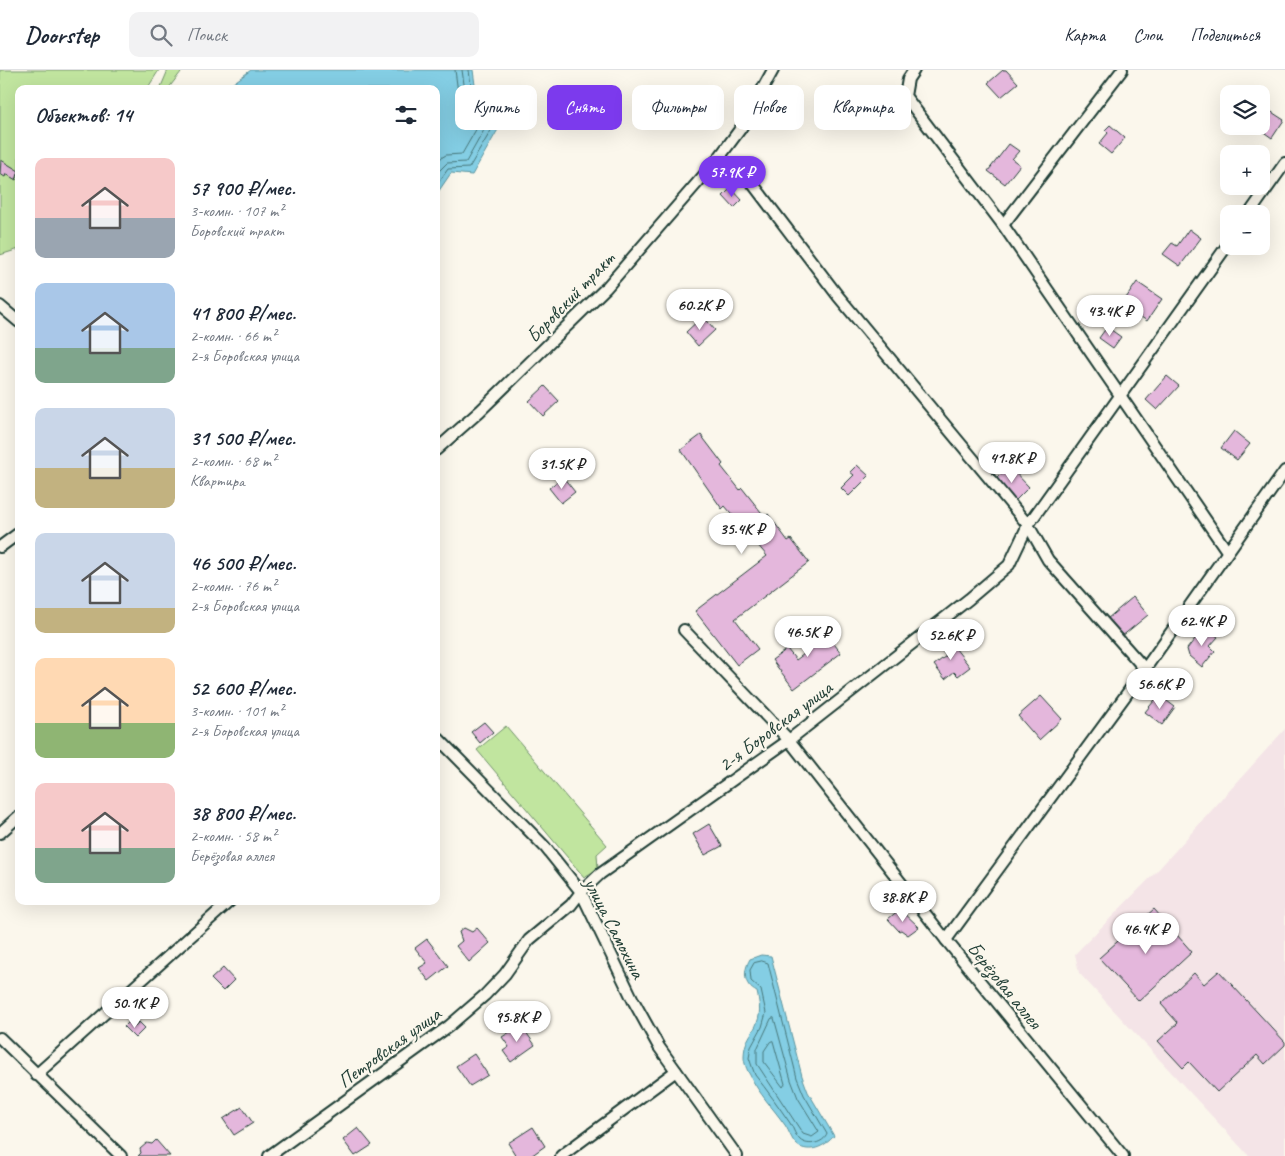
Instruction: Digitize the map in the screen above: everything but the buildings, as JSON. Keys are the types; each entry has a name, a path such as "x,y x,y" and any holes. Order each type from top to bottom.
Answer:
{"street":[{"name":"Боровский тракт","path":"440,446 480,411 606,288 718,159 741,128 773,70"},
{"path":"914,70 908,79 905,96 1003,225 1227,551"},
{"path":"1003,225 1122,70"},
{"path":"718,159 746,175 838,296 1028,525 1048,560 1145,669"},
{"path":"1255,205 1285,163"},
{"name":"2-я Боровская улица","path":"581,892 600,874 789,740 969,599 1009,565 1028,525 1122,396 1221,255"},
{"path":"0,306 15,319"},
{"path":"946,940 1145,669 1285,471"},
{"path":"0,547 15,536"},
{"name":"Берёзовая аллея","path":"684,630 789,740 946,940 1123,1156"},
{"name":"улица Самохина","path":"440,740 545,846 581,892 633,1000 676,1072 737,1156"},
{"path":"0,833 15,820"},
{"name":"Петровская улица","path":"269,1156 441,1032 478,1002 505,974 529,940 571,905 581,892"},
{"path":"36,1075 226,905"},
{"path":"0,1038 121,1156"},
{"path":"561,1156 676,1072"}],"shaded area":[{"path":"1285,729 1285,1156 1249,1156 1079,973 1075,954 1157,871"}],"green space":[{"path":"0,70 159,70 150,85 15,85 15,250 0,255"},
{"path":"168,70 188,70 181,72 171,85 162,85"},
{"path":"506,726 607,845 597,854 598,869 584,877 477,750"}],"water":[{"path":"251,70 473,70 475,85 455,85 455,130 498,130 472,175 451,173 440,189 440,85 230,85"},
{"path":"761,955 771,956 802,1076 808,1092 834,1136 823,1145 814,1149 805,1149 795,1143 785,1125 757,1088 745,1064 745,1048 757,1022 759,1005 757,992 749,986 745,973 750,959"}]}
